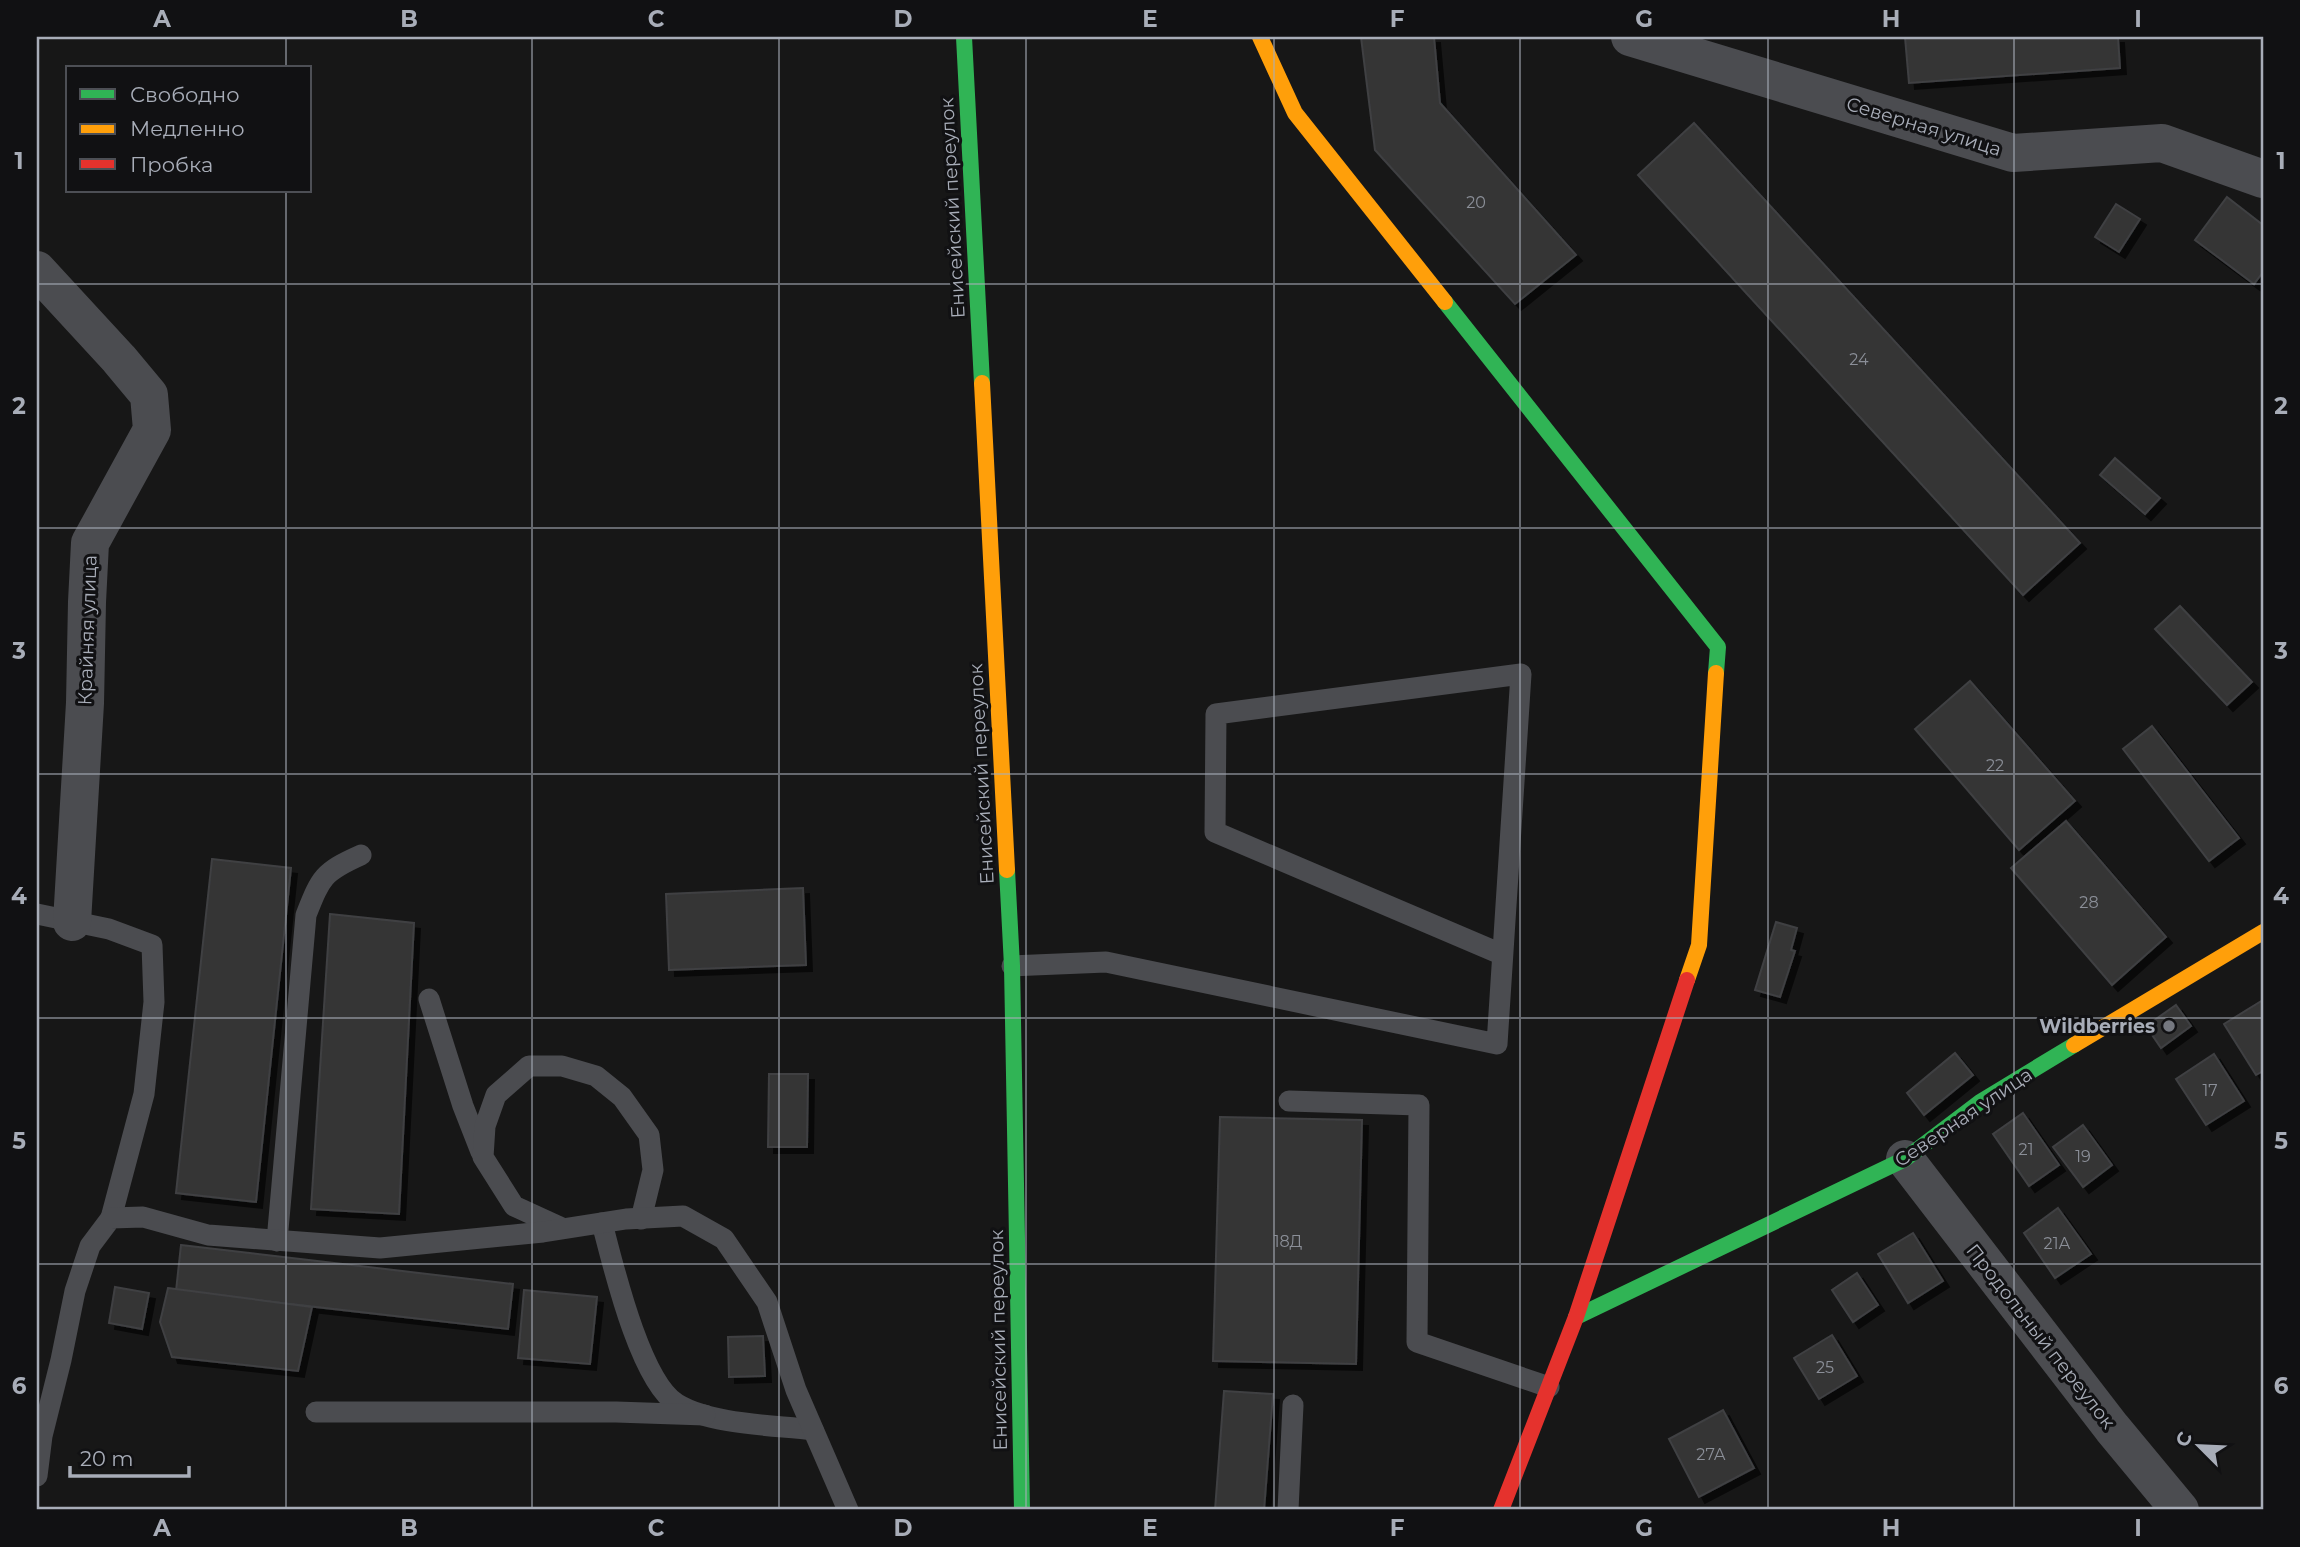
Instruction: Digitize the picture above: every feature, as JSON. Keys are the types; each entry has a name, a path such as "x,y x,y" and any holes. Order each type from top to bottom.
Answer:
{"street":[{"name":"Енисейский переулок","path":"964,37 1012,966 1022,1510"},
{"path":"1260,37 1295,113 1718,647 1699,945 1576,1317 1501,1510"},
{"name":"Северная улица","path":"1630,37 2013,153 2162,143 2263,179"},
{"name":"Крайняя улица","path":"37,270 149,395 152,430 90,543 85,703 54,918"},
{"name":"Северная улица","path":"1576,1317 1905,1159 1980,1102 2263,932"},
{"name":"Продольный переулок","path":"1905,1159 2112,1428 2180,1510"}],"lane":[{"path":"1012,966 1106,962 1497,1044 1521,674 1216,714 1215,832 1501,954"},
{"path":"277,1241 306,915 318,886 334,867 361,855"},
{"path":"37,1476 42,1436 75,1291 90,1246 111,1218 144,1094 154,1002 152,945 109,929 54,918"},
{"path":"429,999 463,1106 483,1157 514,1206 564,1229"},
{"path":"483,1157 485,1126 496,1095 529,1066 562,1066 596,1076 622,1097 649,1135 653,1170 641,1219"},
{"path":"1289,1101 1419,1105 1417,1342 1549,1387"},
{"path":"111,1218 143,1217 208,1235 380,1248 683,1216 724,1239 767,1302 796,1390 848,1510"},
{"path":"602,1223 618,1284 653,1379 676,1403 705,1415"},
{"path":"1288,1510 1293,1405"},
{"path":"316,1412 616,1412 705,1415 813,1430"}],"building":[{"path":"1361,37 1434,37 1440,103 1576,255 1515,304 1375,150"},
{"path":"1905,37 2118,37 2120,68 1909,83"},
{"path":"1694,123 2080,543 2023,595 1638,175"},
{"path":"2227,197 2263,225 2263,272 2254,284 2195,240"},
{"path":"2116,204 2140,219 2119,252 2095,237"},
{"path":"2115,458 2160,498 2145,514 2100,475"},
{"path":"2180,606 2252,682 2227,705 2155,629"},
{"path":"1970,681 2075,801 2019,850 1915,729"},
{"path":"2152,726 2239,838 2209,861 2123,749"},
{"path":"2066,821 2166,937 2112,985 2011,868"},
{"path":"212,859 291,868 256,1202 176,1193"},
{"path":"803,888 806,965 669,970 666,894"},
{"path":"330,914 414,923 399,1214 311,1209"},
{"path":"1776,922 1797,928 1791,950 1795,951 1780,997 1755,990"},
{"path":"2263,1000 2263,1071 2256,1075 2224,1024"},
{"name":"Wildberries","path":"2176,1005 2191,1026 2161,1048 2146,1026"},
{"path":"1955,1053 1973,1075 1924,1115 1907,1093"},
{"path":"2214,1054 2244,1101 2206,1125 2176,1079"},
{"path":"769,1074 808,1074 807,1147 768,1147"},
{"path":"2023,1113 2059,1165 2029,1186 1993,1134"},
{"path":"1220,1117 1362,1120 1356,1364 1213,1361"},
{"path":"2083,1125 2112,1165 2083,1187 2053,1147"},
{"path":"2058,1208 2091,1254 2055,1278 2024,1233"},
{"path":"1913,1233 1943,1281 1908,1303 1878,1254"},
{"path":"181,1245 513,1284 508,1329 176,1291"},
{"path":"1857,1273 1878,1305 1853,1322 1832,1290"},
{"path":"115,1287 149,1293 142,1329 109,1323"},
{"path":"168,1288 312,1307 298,1371 172,1357 160,1322"},
{"path":"524,1290 597,1297 590,1364 518,1358"},
{"path":"1832,1335 1857,1376 1819,1399 1794,1358"},
{"path":"763,1336 765,1376 729,1377 728,1337"},
{"path":"1224,1391 1273,1394 1264,1510 1215,1510"},
{"path":"1723,1410 1754,1468 1699,1497 1669,1439"}],"traffic: fast":[{"path":"964,37 982,383"},
{"path":"1445,302 1718,647 1716,673"},
{"path":"1007,870 1012,966 1022,1510"},
{"path":"1576,1317 1905,1159 1980,1102 2074,1045"}],"traffic: slow":[{"path":"1260,37 1295,113 1445,302"},
{"path":"982,383 1007,870"},
{"path":"1687,980 1699,945 1716,673"},
{"path":"2074,1045 2263,932"}],"traffic: jam":[{"path":"1501,1510 1576,1317 1687,980"}],"place":[{"name":"Wildberries","path":"2169,1026"}]}
